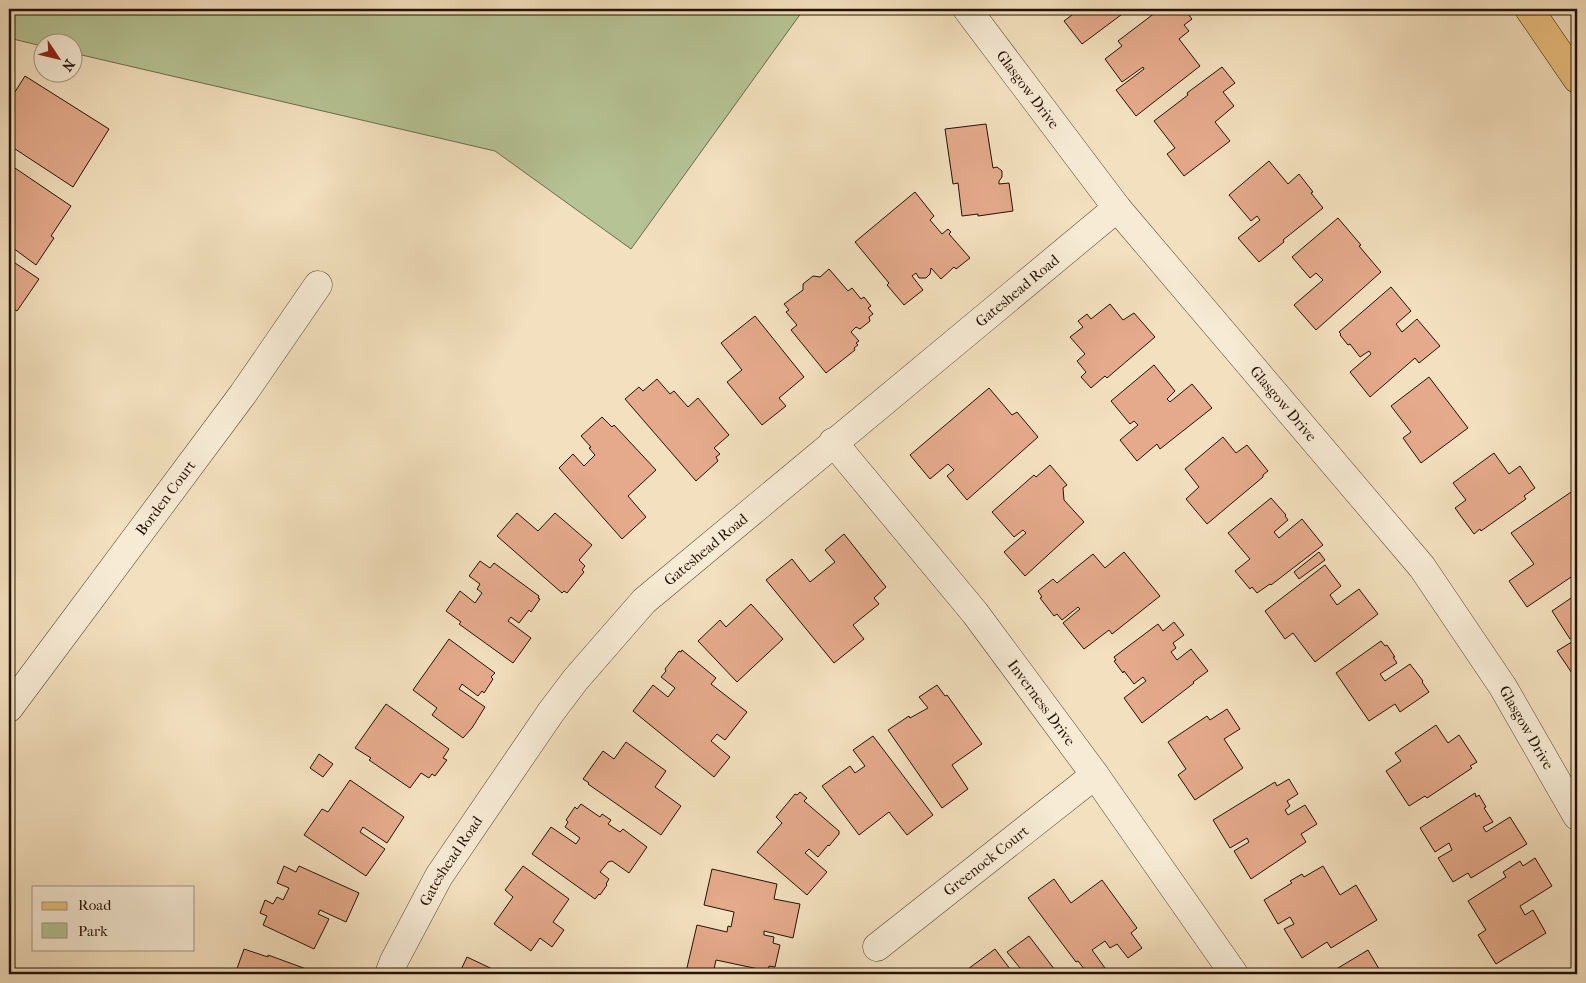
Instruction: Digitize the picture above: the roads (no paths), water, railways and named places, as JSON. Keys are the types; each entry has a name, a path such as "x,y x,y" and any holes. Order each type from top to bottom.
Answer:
{"main road":[{"path":"1530,9 1577,79"}],"street":[{"name":"Glasgow Drive","path":"966,9 1117,208 1422,567 1503,687 1577,816"},
{"name":"Gateshead Road","path":"389,974 439,876 551,712 576,679 644,601 833,442 1117,208"},
{"name":"Borden Court","path":"11,699 243,394 318,285"},
{"name":"Inverness Drive","path":"833,442 975,613 1095,775 1234,974"},
{"name":"Greenock Court","path":"877,947 1095,775"}]}
